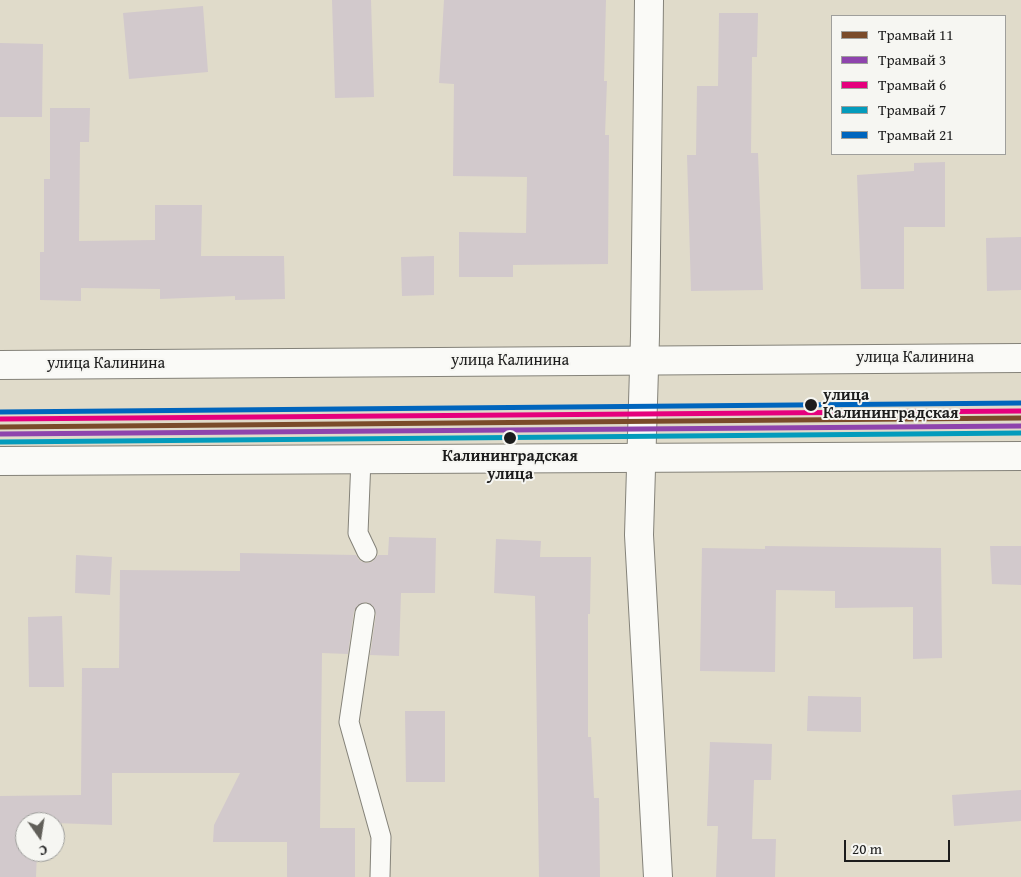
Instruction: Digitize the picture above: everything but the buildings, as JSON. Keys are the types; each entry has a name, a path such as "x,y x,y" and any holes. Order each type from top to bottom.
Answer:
{"street":[{"path":"649,0 644,360 639,536 658,877"},
{"name":"улица Калинина","path":"0,365 1021,358"},
{"path":"0,460 1021,456"}],"lane":[{"path":"361,459 358,533 367,552"},
{"path":"365,613 349,722 381,837 380,877"}],"tram line":[{"name":"21","path":"0,412 1021,403"},
{"name":"6","path":"0,419 1021,411"},
{"name":"11","path":"0,427 1021,418"},
{"name":"3","path":"0,434 1021,426"},
{"name":"7","path":"0,442 1021,433"}],"place":[{"name":"улица Калининградская","path":"811,405"},
{"name":"Калининградская улица","path":"510,438"}]}
